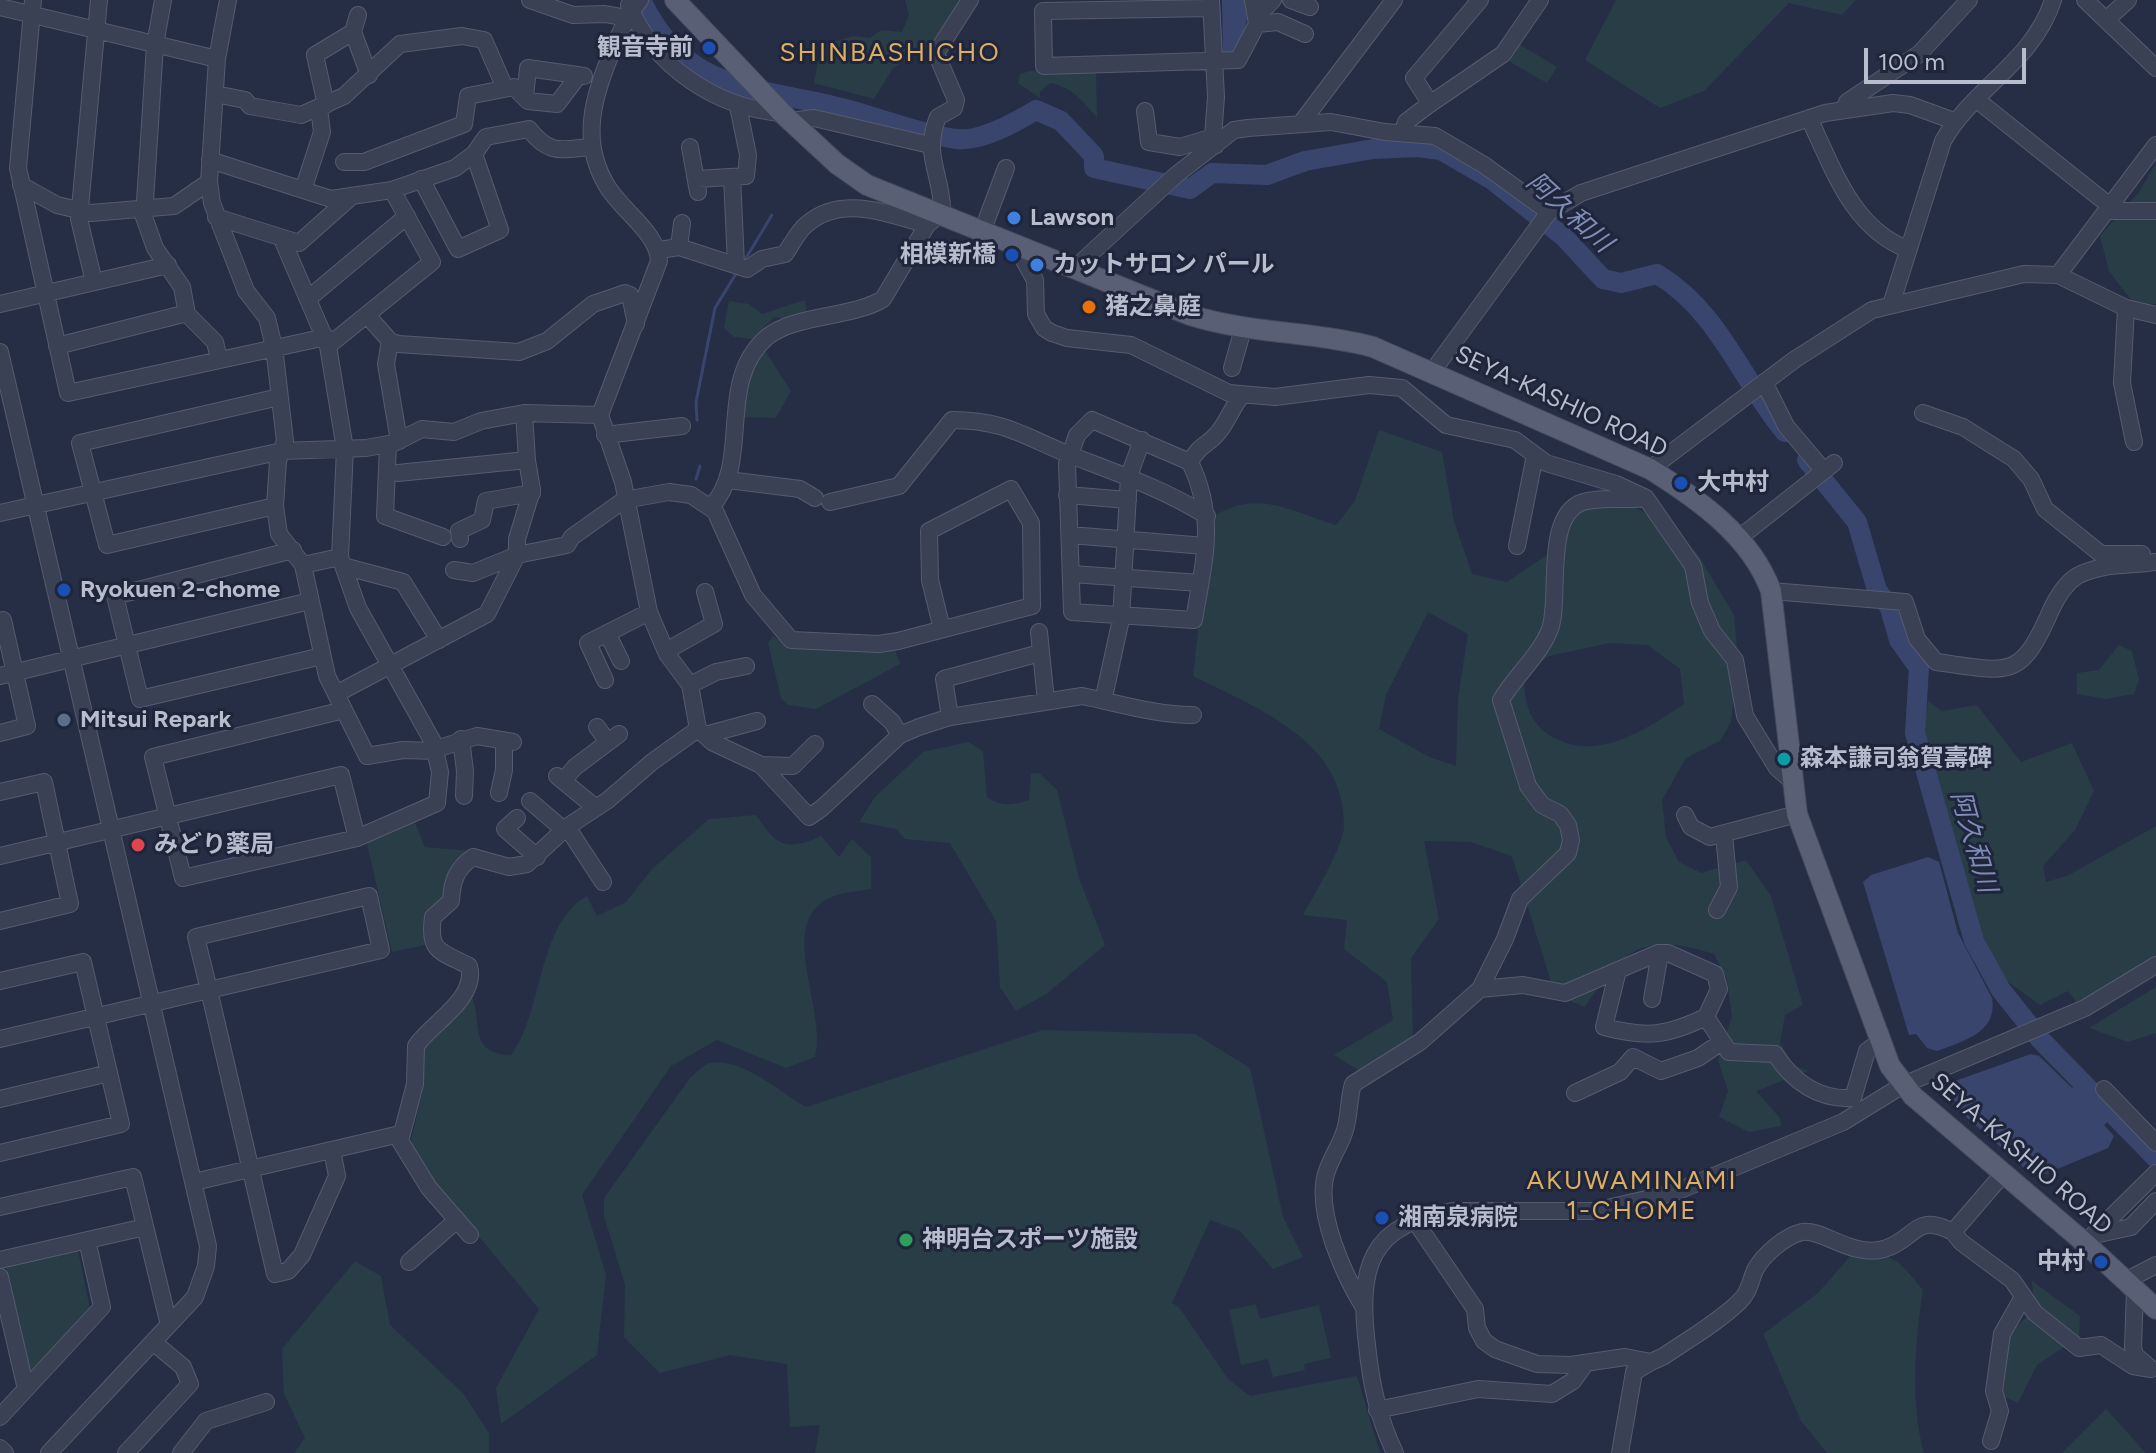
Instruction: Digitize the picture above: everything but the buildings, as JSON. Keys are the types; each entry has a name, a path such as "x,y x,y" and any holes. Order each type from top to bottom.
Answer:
{"main road":[{"name":"SEYA-KASHIO ROAD","path":"675,0 783,114 837,164 867,185 932,220 982,232 1190,315 1243,329 1351,341 1432,372 1650,469 1681,488 1739,538 1763,568 1771,591 1797,814 1879,1042 1903,1085 2003,1174 2088,1239 2130,1286 2156,1309"}],"street":[{"path":"94,282 80,211 93,31 99,0"},
{"path":"163,0 155,45 145,208 155,248 182,287 187,313 215,342 219,359"},
{"path":"228,0 217,59 220,95 209,182 216,217 246,291 267,318 274,347 285,441 275,506 279,534 303,565 322,656 336,694 367,756 403,750 436,750 477,736 508,742 499,793"},
{"path":"711,507 724,492 728,480 737,390 761,344 776,331 883,299 932,220 942,212 942,196 931,163 930,144 936,122 954,108 956,100 936,53 970,0"},
{"path":"1255,11 1265,8 1273,0"},
{"path":"1291,0 1310,7"},
{"path":"1301,123 1394,0"},
{"path":"1430,103 1414,78 1480,0"},
{"path":"1403,131 1406,122 1430,103 1503,54 1540,0"},
{"path":"1844,110 1847,102 1919,54 1969,0"},
{"path":"1891,305 1934,164 1954,121 2012,67 2033,42 2053,0"},
{"path":"2085,0 2156,68"},
{"path":"2106,20 2128,0"},
{"path":"535,1 573,15 605,14 632,7"},
{"path":"1214,141 1216,97 1214,61 1211,4 1043,11 1044,66 1214,61 1238,60 1255,11"},
{"path":"0,7 32,8 93,31 217,59"},
{"path":"632,7 661,55 694,83 738,106 814,118 930,144"},
{"path":"632,7 600,79 592,106 592,147 606,185 659,250 659,261 600,415 623,482 624,500 649,612 666,651 690,685 701,732 761,765 809,817 900,735 950,717 1046,701 1104,697 1152,712 1193,715"},
{"path":"32,8 18,168 68,393 274,347 327,341 367,315 432,262 392,190"},
{"path":"1255,11 1305,34"},
{"path":"303,190 322,132 315,55 356,24 369,75"},
{"path":"220,95 245,100 250,106 301,115 344,96 400,44 413,39 480,37 505,88"},
{"path":"525,97 528,68 600,79"},
{"path":"344,162 364,162 464,124 468,96 514,87 528,101 557,104 579,75"},
{"path":"1977,100 2108,208 2156,211"},
{"path":"1432,372 1545,219 1581,193 1809,118 1844,110 1901,104 1954,121"},
{"path":"690,147 698,186 746,176 748,155 738,106"},
{"path":"1145,111 1149,142 1180,147 1214,141"},
{"path":"1809,118 1859,215 1877,234 1907,249"},
{"path":"1075,268 1214,141 1234,130 1301,123 1331,122 1385,132 1403,131 1435,136 1455,146 1545,219"},
{"path":"210,160 331,199 392,190 455,168 474,154 486,137 529,129 542,147 550,150 592,147"},
{"path":"2058,275 2156,145"},
{"path":"421,179 458,249 500,230 474,154"},
{"path":"982,232 1006,168"},
{"path":"732,177 741,266"},
{"path":"21,185 57,205 80,211 174,206 209,182"},
{"path":"216,217 299,243 352,196"},
{"path":"659,250 679,247 741,266 785,254 808,223 844,209 869,208 932,220"},
{"path":"309,298 407,216"},
{"path":"679,247 682,223"},
{"path":"282,239 327,341 345,449 341,561 358,608 436,750 440,772 437,803 357,838 183,878 153,757 344,710"},
{"path":"1016,246 1035,280 1034,305 1044,328 1067,338 1131,345 1214,388 1242,395 1275,397 1390,385 1412,394 1446,425 1515,440 1560,469 1616,484 1646,498 1693,566 1700,603 1712,631 1735,660 1745,716 1777,768 1792,781"},
{"path":"0,304 168,265"},
{"path":"1650,469 1758,386 1860,315 1891,305 2004,277 2058,275 2126,308 2156,315"},
{"path":"367,315 390,341 398,344 519,352 547,341 593,304 625,293 630,295 636,326"},
{"path":"2126,308 2122,383 2134,442"},
{"path":"57,346 187,313"},
{"path":"1232,368 1243,329"},
{"path":"390,341 386,364 393,443 385,516 443,537"},
{"path":"0,352 206,1230 206,1266 195,1297 49,1453"},
{"path":"1739,538 1829,467 1786,426 1758,386"},
{"path":"1190,462 1199,446 1217,435 1230,409 1242,395"},
{"path":"275,506 107,545 80,443 279,397"},
{"path":"0,513 282,451 345,449 393,443 422,429 454,432 481,421 524,413 600,415"},
{"path":"336,694 492,610 507,567 517,555 517,539 532,493 524,413"},
{"path":"1923,413 1963,427 2014,459 2031,479 2045,509 2101,554 2156,554"},
{"path":"728,480 800,489 822,500 899,486 952,420 988,421 1041,439 1068,454 1129,476 1207,516"},
{"path":"1092,420 1190,462 1203,488 1207,516 1194,620 1072,612 1068,454 1077,435 1092,420"},
{"path":"605,435 682,426"},
{"path":"1104,697 1121,614 1128,539 1129,476 1142,440"},
{"path":"1517,546 1535,455"},
{"path":"398,473 527,460"},
{"path":"454,570 473,573 517,555 567,545 572,537 624,500 669,492 691,495 711,507 722,523 753,595 791,640 879,644 942,629 1032,606 1031,523 1011,489 929,531 930,580 942,629"},
{"path":"460,539 459,531 482,520 486,501 532,493"},
{"path":"1067,495 1128,500"},
{"path":"1363,1306 1345,1277 1324,1209 1326,1174 1345,1133 1353,1084 1420,1042 1480,989 1505,939 1520,899 1568,853 1571,840 1568,825 1560,814 1542,805 1528,786 1501,700 1551,625 1560,529 1570,510 1580,503 1595,500 1646,498"},
{"path":"1070,535 1205,546"},
{"path":"293,550 115,596 140,699 322,656"},
{"path":"303,565 341,561 403,582 439,640"},
{"path":"1771,591 1905,602 1917,639 1936,662 2004,668 2019,665 2031,652 2053,606 2065,587 2078,575 2107,567 2156,562"},
{"path":"1072,574 1200,583"},
{"path":"666,651 714,624 705,592"},
{"path":"8,674 310,601"},
{"path":"605,680 588,643 649,612"},
{"path":"0,621 3,620 8,674 27,726 0,733"},
{"path":"1039,632 1046,701"},
{"path":"607,633 621,661"},
{"path":"950,717 944,679 1040,653"},
{"path":"690,685 716,672 746,666"},
{"path":"872,704 892,722 900,735"},
{"path":"470,1235 406,1155 400,1134 415,1084 416,1046 459,1000 471,979 469,966 435,947 430,939 433,917 451,901 453,881 473,857 509,867 527,864 566,829 701,732 757,721"},
{"path":"596,808 559,778 613,738 597,727"},
{"path":"461,739 464,796"},
{"path":"761,765 793,766 815,744"},
{"path":"0,856 341,775 357,838"},
{"path":"0,792 44,782 70,904 0,921"},
{"path":"530,801 566,829 603,882"},
{"path":"1685,815 1691,827 1701,836 1724,835 1797,814"},
{"path":"517,818 505,829 537,857"},
{"path":"1717,910 1729,887 1724,835"},
{"path":"0,1039 152,1004 209,990 381,950 369,896 196,937 209,990 275,1274 288,1271 302,1255 337,1176 332,1150"},
{"path":"1480,989 1523,985 1565,993 1618,970 1660,953 1668,953 1715,974 1719,989 1706,1017 1662,1035 1635,1035 1604,1027 1618,970"},
{"path":"1652,999 1660,953"},
{"path":"0,981 83,962 121,1124 0,1153"},
{"path":"1395,1453 1377,1410 1363,1306 1365,1276 1386,1239 1415,1221 1454,1211 1568,1213 1645,1202 1695,1185 1843,1122 1903,1085 2085,1008 2156,965"},
{"path":"1706,1017 1720,1043 1729,1052 1775,1054 1785,1069 1803,1085 1829,1098 1842,1099 1856,1094 1867,1051 1879,1042"},
{"path":"1575,1093 1620,1072 1633,1057 1661,1071 1698,1058 1720,1043"},
{"path":"0,1099 109,1073"},
{"path":"2104,1089 2156,1143"},
{"path":"194,1182 400,1134"},
{"path":"2088,1239 2156,1173"},
{"path":"1953,1232 2003,1174"},
{"path":"0,1207 133,1177 169,1325"},
{"path":"2088,1239 2131,1227 2156,1201"},
{"path":"409,1262 457,1220"},
{"path":"1415,1221 1475,1309 1477,1328 1484,1341 1516,1359 1537,1364 1586,1363 1625,1357 1651,1362"},
{"path":"1620,1453 1634,1372 1741,1301 1756,1269 1790,1237 1809,1232 1844,1247 1865,1251 1897,1244 1920,1225 1934,1222 1953,1232 1961,1242 2012,1280 2035,1313 2079,1348 2101,1345 2133,1366 2154,1370"},
{"path":"0,1260 145,1227"},
{"path":"0,1417 102,1307 87,1240"},
{"path":"2154,1370 2135,1355 2130,1286 2156,1265"},
{"path":"0,1277 26,1389"},
{"path":"1991,1441 2000,1411 1994,1391 2002,1334 2023,1297"},
{"path":"126,1453 190,1384 183,1367 153,1342"},
{"path":"1377,1410 1478,1389 1552,1394 1573,1381 1586,1363"},
{"path":"181,1453 206,1421 266,1402"},
{"path":"0,1448 5,1453"}],"shaded area":[{"path":"905,0 962,0 931,46 893,68 874,99 814,83 819,57 827,44 853,36 870,38 881,30 902,32 909,15"},
{"path":"1616,0 1856,0 1842,15 1789,3 1704,91 1660,108 1585,60"},
{"path":"1517,43 1557,67 1547,83 1505,59"},
{"path":"1096,70 1097,118 1065,88 1050,83 1040,92 1040,98 1018,83 1020,74 1030,71"},
{"path":"2156,163 2156,304 2135,305 2109,271 2100,236 2139,192"},
{"path":"805,300 807,313 790,319 774,317 752,339 734,337 724,328 729,301 749,304 762,314"},
{"path":"764,349 791,391 776,418 738,417 741,390"},
{"path":"1379,430 1442,452 1454,521 1472,574 1507,582 1548,554 1572,500 1602,488 1650,516 1697,553 1734,615 1738,661 1731,722 1720,741 1686,758 1662,800 1666,837 1679,862 1701,873 1746,860 1771,896 1803,1005 1785,1015 1780,1043 1794,1065 1808,1071 1756,1091 1780,1118 1781,1126 1749,1132 1719,1117 1728,1091 1718,1060 1732,1016 1727,980 1714,954 1669,945 1652,946 1637,950 1624,959 1611,971 1585,1007 1555,995 1512,856 1471,842 1424,841 1439,919 1411,958 1413,1044 1363,1073 1334,1055 1393,1020 1387,982 1344,949 1347,920 1303,915 1343,835 1340,796 1330,771 1314,749 1293,731 1270,715 1193,676 1211,518 1244,504 1259,503 1336,525 1355,501","holes":["1428,612 1468,634 1458,698 1456,766 1429,757 1379,729 1386,695","1610,643 1648,645 1680,669 1684,704 1635,734 1600,745 1565,743 1548,734 1535,722 1528,708 1524,674 1549,656"]},
{"path":"773,636 790,646 894,647 900,664 816,709 788,705 781,698 768,643"},
{"path":"2119,645 2132,651 2139,680 2134,694 2106,699 2077,694 2077,673 2099,670"},
{"path":"1928,701 1942,711 1977,705 2021,762 2072,743 2094,791 2075,830 2043,866 2046,882 2069,875 2156,826 2156,958 2080,1007 2068,991 2040,1005 2007,981 1984,944 1922,735"},
{"path":"968,742 983,751 987,797 992,800 1007,804 1029,800 1031,774 1039,773 1057,790 1079,878 1105,945 1046,994 1016,1011 1000,987 996,921 950,843 905,839 896,829 859,822 875,797 923,752"},
{"path":"756,815 770,834 783,843 799,844 821,836 839,857 852,839 871,857 871,889 834,896 816,908 807,924 804,945 815,1016 815,1057 786,1068 717,1040 671,1066 582,1195 606,1275 597,1355 501,1424 496,1388 539,1309 441,1191 410,1145 423,1089 423,1048 452,1021 471,995 482,1042 488,1049 511,1055 529,1017 549,947 571,909 587,896 597,916 626,902 652,869 709,819"},
{"path":"414,820 425,847 472,851 447,898 429,915 425,945 392,952 366,840"},
{"path":"2156,987 2156,1033 2128,1042 2089,1028"},
{"name":"神明台スポーツ施設","path":"1043,1030 1195,1034 1250,1068 1283,1217 1303,1257 1273,1269 1240,1231 1210,1220 1172,1303 1179,1307 1228,1379 1250,1396 1357,1376 1380,1453 815,1453 820,1425 790,1427 787,1364 730,1355 660,1373 624,1337 625,1285 604,1216 604,1198 690,1078 702,1067 722,1062 735,1065 760,1077 806,1107"},
{"path":"78,1250 90,1309 29,1372 6,1267"},
{"path":"1853,1253 1878,1254 1894,1260 1923,1290 1915,1393 1924,1453 1827,1453 1801,1421 1763,1334 1818,1293"},
{"path":"355,1261 381,1276 390,1325 463,1393 489,1433 489,1453 294,1453 305,1438 284,1394 282,1349"},
{"path":"2032,1281 2080,1316 2079,1337 2037,1365 2018,1403 2005,1397 1989,1361 2017,1325 2035,1311"},
{"path":"1256,1304 1260,1319 1319,1305 1331,1358 1304,1364 1305,1370 1273,1377 1268,1359 1241,1365 1229,1310"},
{"path":"2106,1409 2146,1453 2062,1453"}],"water":[{"path":"1222,0 1244,0 1247,14 1234,52 1223,55"},
{"path":"1928,857 1939,862 1958,933 1992,998 1990,1020 1984,1028 1967,1039 1937,1051 1927,1048 1916,1034 1909,1035 1863,882 1871,875"},
{"path":"2031,1054 2039,1056 2072,1088 2079,1081 2113,1117 2104,1125 2114,1136 2108,1148 2045,1174 2032,1175 1955,1107 1957,1103 1951,1098 1955,1081"}],"waterway":[{"name":"阿久和川","path":"641,0 659,31 680,54 728,82 957,139 987,134 1036,110 1061,121 1094,156 1094,168 1190,189 1212,173 1267,175 1305,161 1373,149 1417,147 1441,150 1491,179 1564,237 1603,279 1621,283 1657,274 1678,289 1713,326 1785,432"},
{"path":"743,263 772,215"},
{"path":"697,420 696,402 715,308 737,272"},
{"name":"阿久和川","path":"1807,460 1857,522 1877,590 1890,608 1899,640 1919,668 1915,733 1974,941 2001,990 2040,1039 2156,1158"},
{"path":"696,479 700,466"}],"place":[{"name":"観音寺前","path":"709,48"},
{"name":"Lawson","path":"1014,218"},
{"name":"相模新橋","path":"1012,255"},
{"name":"カットサロン パール","path":"1037,265"},
{"name":"猪之鼻庭","path":"1089,307"},
{"name":"大中村","path":"1681,483"},
{"name":"Ryokuen 2-chome","path":"64,590"},
{"name":"Mitsui Repark","path":"64,720"},
{"name":"森本謙司翁賀壽碑","path":"1784,759"},
{"name":"みどり薬局","path":"138,845"},
{"name":"湘南泉病院","path":"1382,1218"},
{"name":"神明台スポーツ施設","path":"906,1240"},
{"name":"中村","path":"2101,1262"}],"district":[{"name":"SHINBASHICHO","path":"890,53"},
{"name":"AKUWAMINAMI 1-CHOME","path":"1632,1196"}]}
